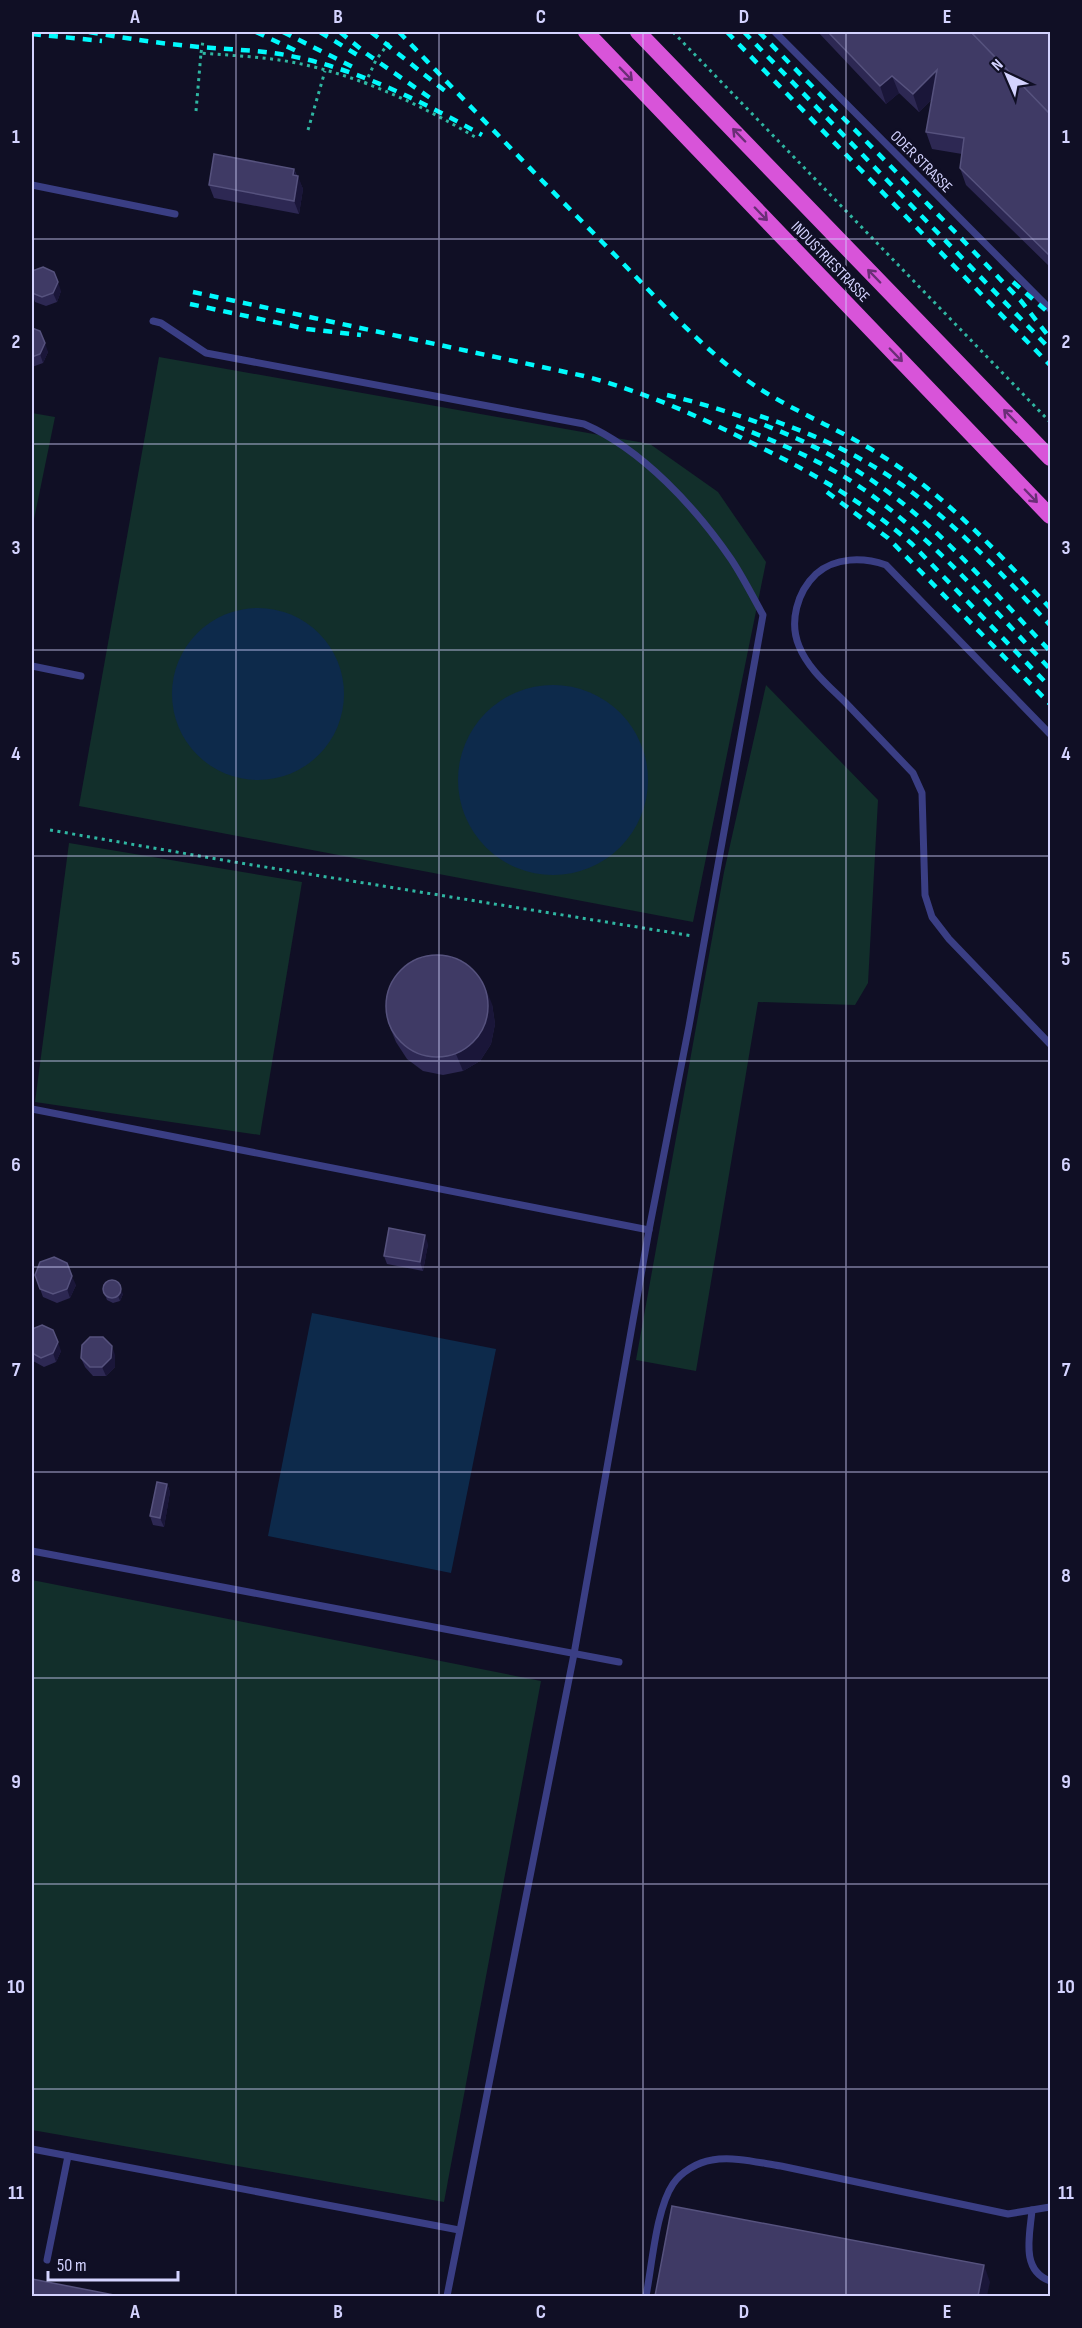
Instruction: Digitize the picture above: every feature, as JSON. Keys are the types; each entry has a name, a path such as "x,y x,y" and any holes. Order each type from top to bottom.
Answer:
{"highway":[{"name":"INDUSTRIESTRASSE","path":"586,32 1050,516"},
{"name":"INDUSTRIESTRASSE","path":"638,32 1050,458"}],"lane":[{"name":"ODER STRASSE","path":"775,32 1050,309"},
{"path":"32,185 175,214"},
{"path":"153,321 161,323 206,353 584,424 601,431 634,454 677,493 711,531 733,561 763,615 705,938 649,1230 574,1654 447,2296"},
{"path":"1050,734 886,565 861,559 831,564 816,574 803,591 796,610 795,626 799,646 812,668 913,773 922,793 925,895 932,917 949,939 1050,1044"},
{"path":"32,666 81,676"},
{"path":"32,1109 649,1230"},
{"path":"32,1551 619,1662"},
{"path":"32,2150 459,2230"},
{"path":"47,2260 68,2156"},
{"path":"646,2296 663,2203 673,2183 682,2175 697,2164 713,2159 743,2160 782,2166 1008,2214 1050,2207"},
{"path":"1032,2210 1029,2259 1032,2268 1050,2281"}],"path":[{"path":"673,32 1050,422"},
{"path":"365,84 376,60 391,40"},
{"path":"196,111 203,41"},
{"path":"201,53 282,61 325,70 365,84 425,110 475,137"},
{"path":"308,130 325,70"},
{"path":"50,830 705,938"}],"green space":[{"path":"159,357 650,444 718,492 766,562 693,922 79,806"},
{"path":"32,413 55,417 32,529"},
{"path":"766,685 878,800 868,983 855,1005 758,1002 696,1371 636,1360 724,872"},
{"path":"69,843 302,882 260,1135 35,1102"},
{"path":"32,1580 541,1681 444,2202 32,2130"}],"water":[{"path":"258,608 291,615 319,633 337,661 344,694 337,727 319,755 291,773 258,780 225,773 197,755 179,727 172,694 179,661 197,633 225,615"},
{"path":"544,685 562,685 598,696 613,706 627,720 644,752 648,780 644,808 637,825 627,840 613,854 581,871 562,875 544,875 508,864 493,854 479,840 462,808 458,789 458,771 469,735 479,720 493,706 525,689"},
{"path":"312,1313 496,1349 451,1573 268,1536"}],"building":[{"path":"828,32 971,32 1050,114 1050,256 960,168 964,138 926,132 937,70 913,94 892,76 880,86"},
{"path":"971,32 1050,32 1050,114"},
{"path":"214,154 294,169 293,175 298,176 294,201 209,185"},
{"path":"43,267 54,272 58,282 53,293 42,297 32,293 32,271"},
{"path":"32,328 40,331 45,343 40,354 32,357"},
{"path":"437,955 456,959 473,970 484,987 488,1006 484,1025 473,1042 456,1053 437,1057 418,1053 401,1042 390,1025 386,1006 390,987 401,970 418,959"},
{"path":"389,1228 425,1235 420,1262 384,1256"},
{"path":"54,1257 67,1263 72,1276 67,1289 53,1294 40,1289 35,1275 40,1262"},
{"path":"112,1280 118,1283 121,1289 118,1295 112,1298 106,1295 103,1289 106,1283"},
{"path":"42,1325 53,1330 58,1342 53,1353 41,1358 32,1353 32,1329"},
{"path":"90,1337 103,1337 112,1346 111,1358 102,1367 90,1367 81,1358 82,1345"},
{"path":"157,1482 167,1484 160,1518 150,1516"},
{"path":"672,2206 984,2265 978,2296 655,2296"},
{"path":"32,2279 119,2296 32,2296"}],"railway":[{"path":"89,32 168,44 268,52 307,59 384,86 482,135"},
{"path":"256,32 301,53"},
{"path":"283,32 355,68"},
{"path":"320,32 359,56"},
{"path":"340,32 367,54 436,102"},
{"path":"371,32 450,95"},
{"path":"399,32 706,347 757,387 879,454 927,487 970,525 1050,608"},
{"path":"727,32 1050,365"},
{"path":"744,32 1050,349"},
{"path":"759,32 1021,301 1050,338"},
{"path":"32,34 102,41"},
{"path":"1013,282 1050,314"},
{"path":"193,292 584,376 653,398 718,426 821,480 859,503 895,529 1050,687"},
{"path":"190,304 307,329 361,335"},
{"path":"667,395 724,411 780,431 859,472 884,489 929,526 1050,651"},
{"path":"760,416 827,442 870,464 910,491 976,549 1050,625"},
{"path":"736,426 817,462 848,479 889,509 961,574 1050,669"},
{"path":"827,492 888,538 1050,704"}]}
